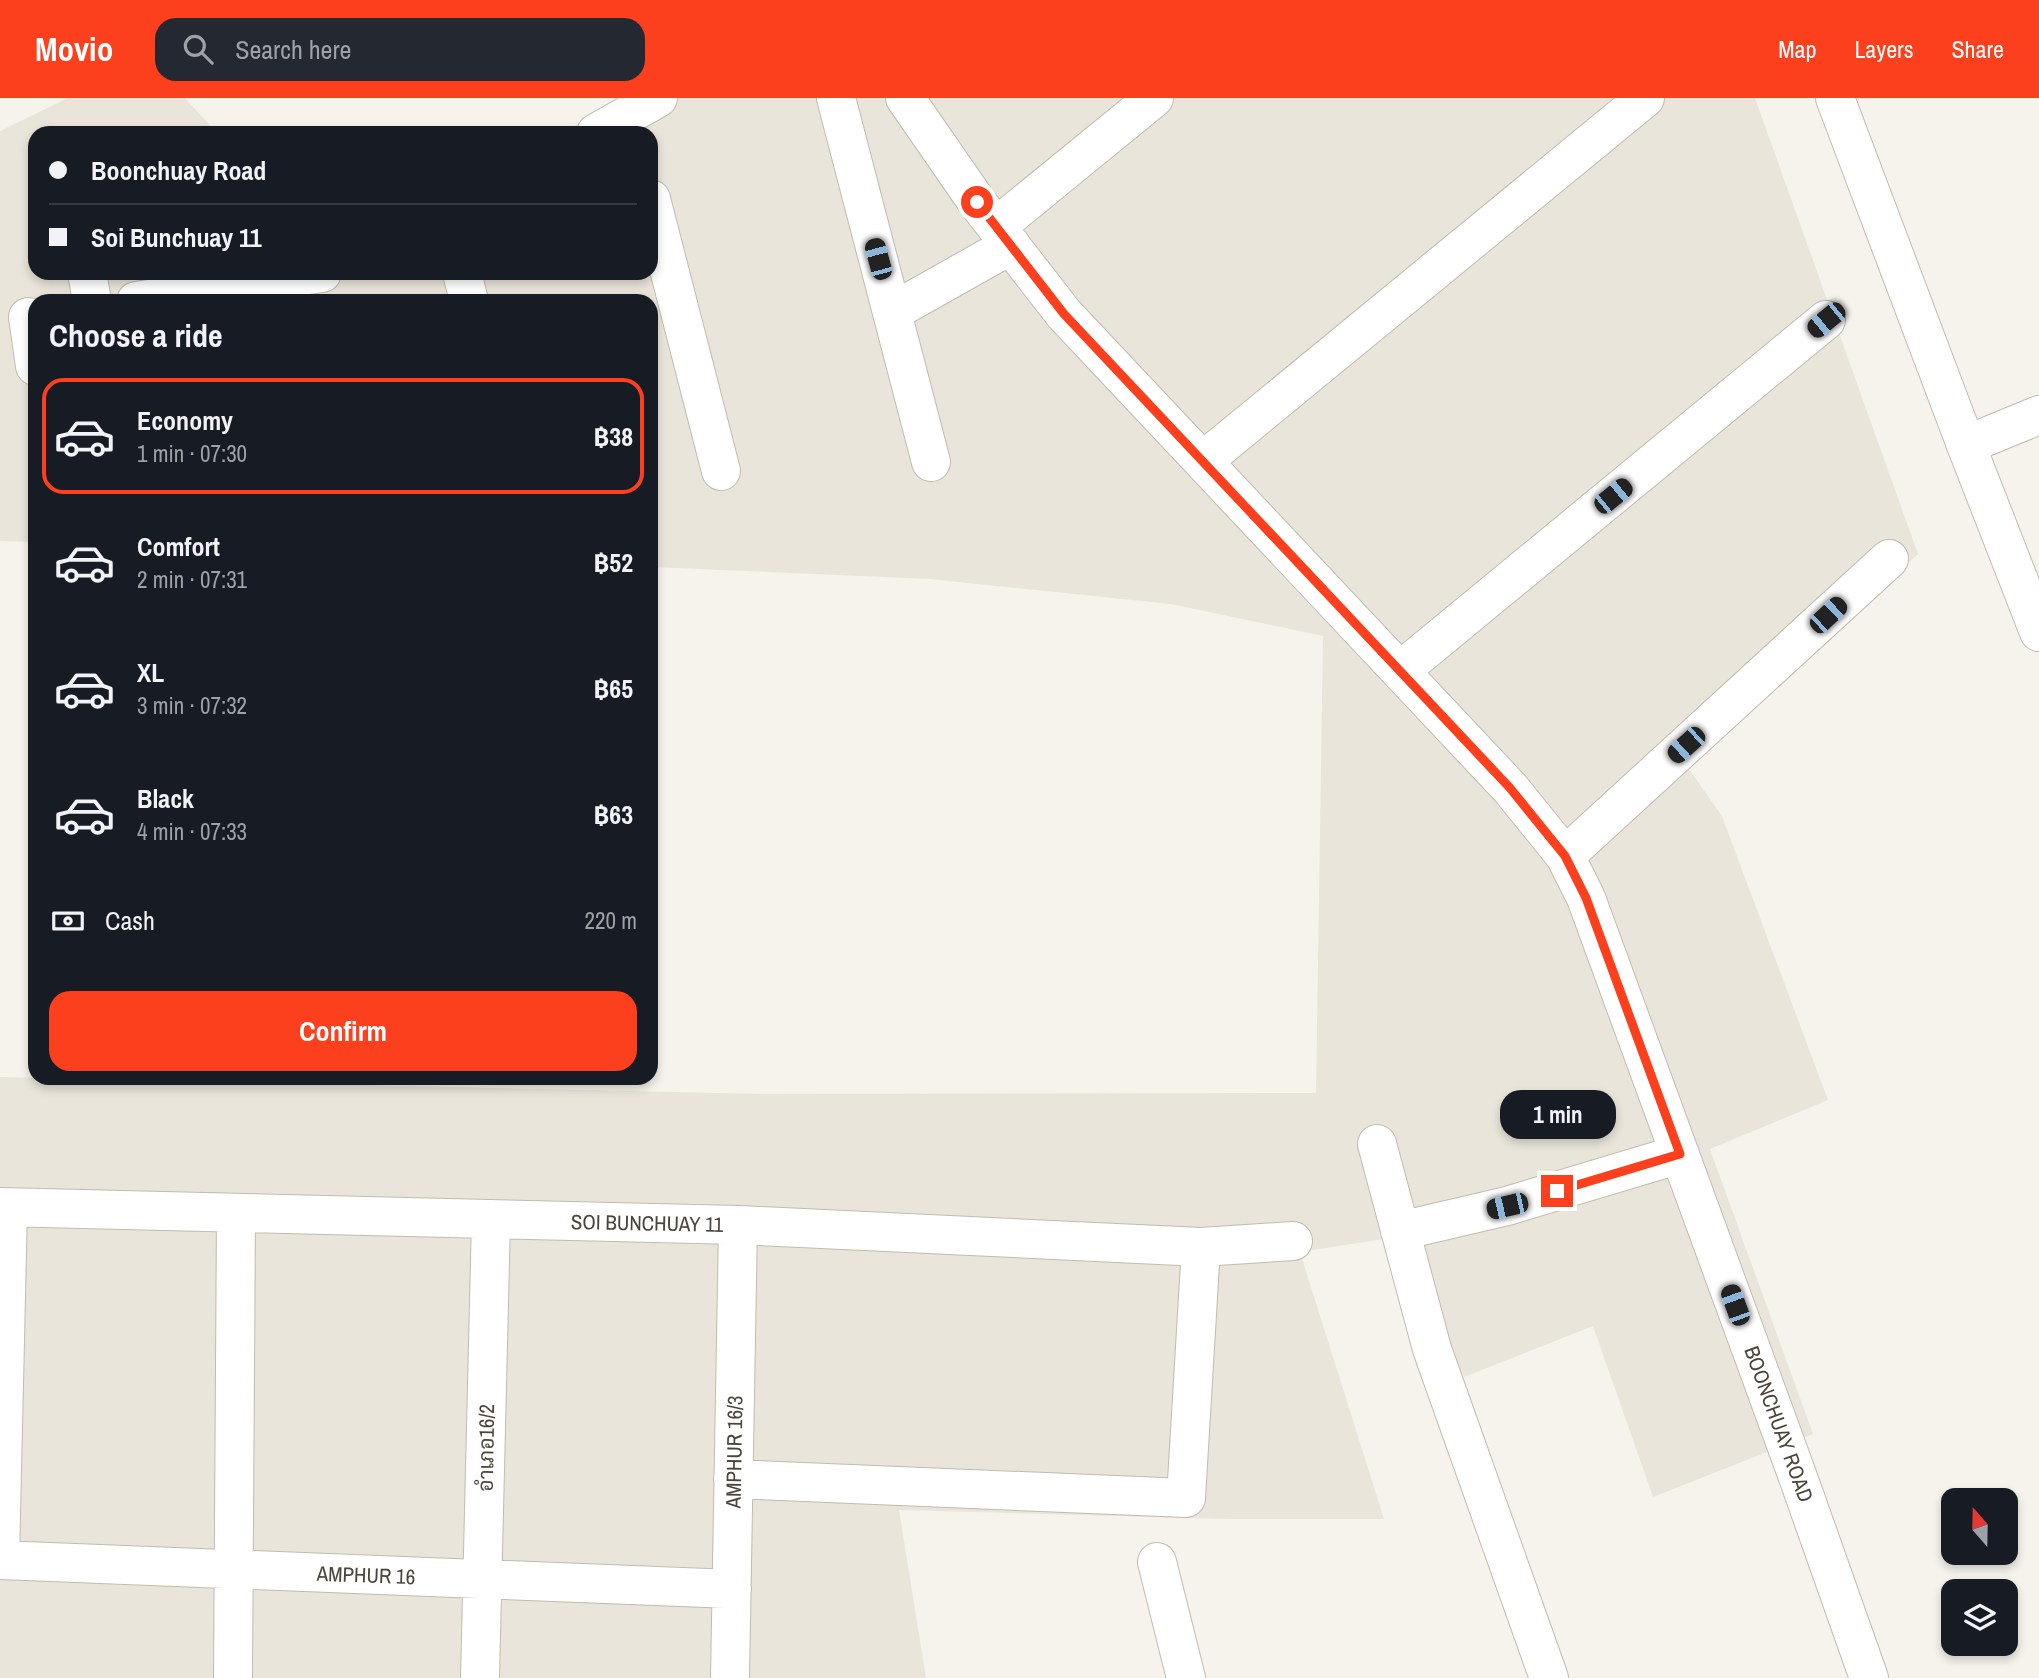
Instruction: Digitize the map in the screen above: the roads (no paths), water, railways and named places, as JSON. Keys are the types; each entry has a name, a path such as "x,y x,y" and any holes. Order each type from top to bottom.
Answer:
{"street":[{"path":"836,98 932,462"},
{"name":"BOONCHUAY ROAD","path":"905,98 977,202 1064,314 1510,788 1565,856 1586,898 1869,1678"},
{"path":"892,312 1004,236 1154,98"},
{"path":"1203,461 1645,98"},
{"path":"1835,98 2039,632"},
{"path":"613,126 640,115"},
{"path":"658,227 720,471"},
{"path":"238,294 294,280"},
{"path":"21,318 28,342"},
{"path":"1400,671 1826,320"},
{"path":"1966,445 2039,415"},
{"path":"1565,856 1889,559"},
{"path":"1377,1144 1432,1349 1549,1678"},
{"path":"1400,1231 1507,1206 1680,1154"},
{"path":"0,1560 4,1207"},
{"name":"SOI BUNCHUAY 11","path":"4,1207 738,1225 1201,1247 1293,1241"},
{"path":"233,1678 236,1213"},
{"name":"อำเภอ16/2","path":"480,1678 491,1219"},
{"name":"AMPHUR 16/3","path":"730,1678 738,1225"},
{"path":"733,1479 1186,1498 1201,1247"},
{"name":"AMPHUR 16","path":"0,1560 732,1588"},
{"path":"1157,1562 1186,1678"}]}
